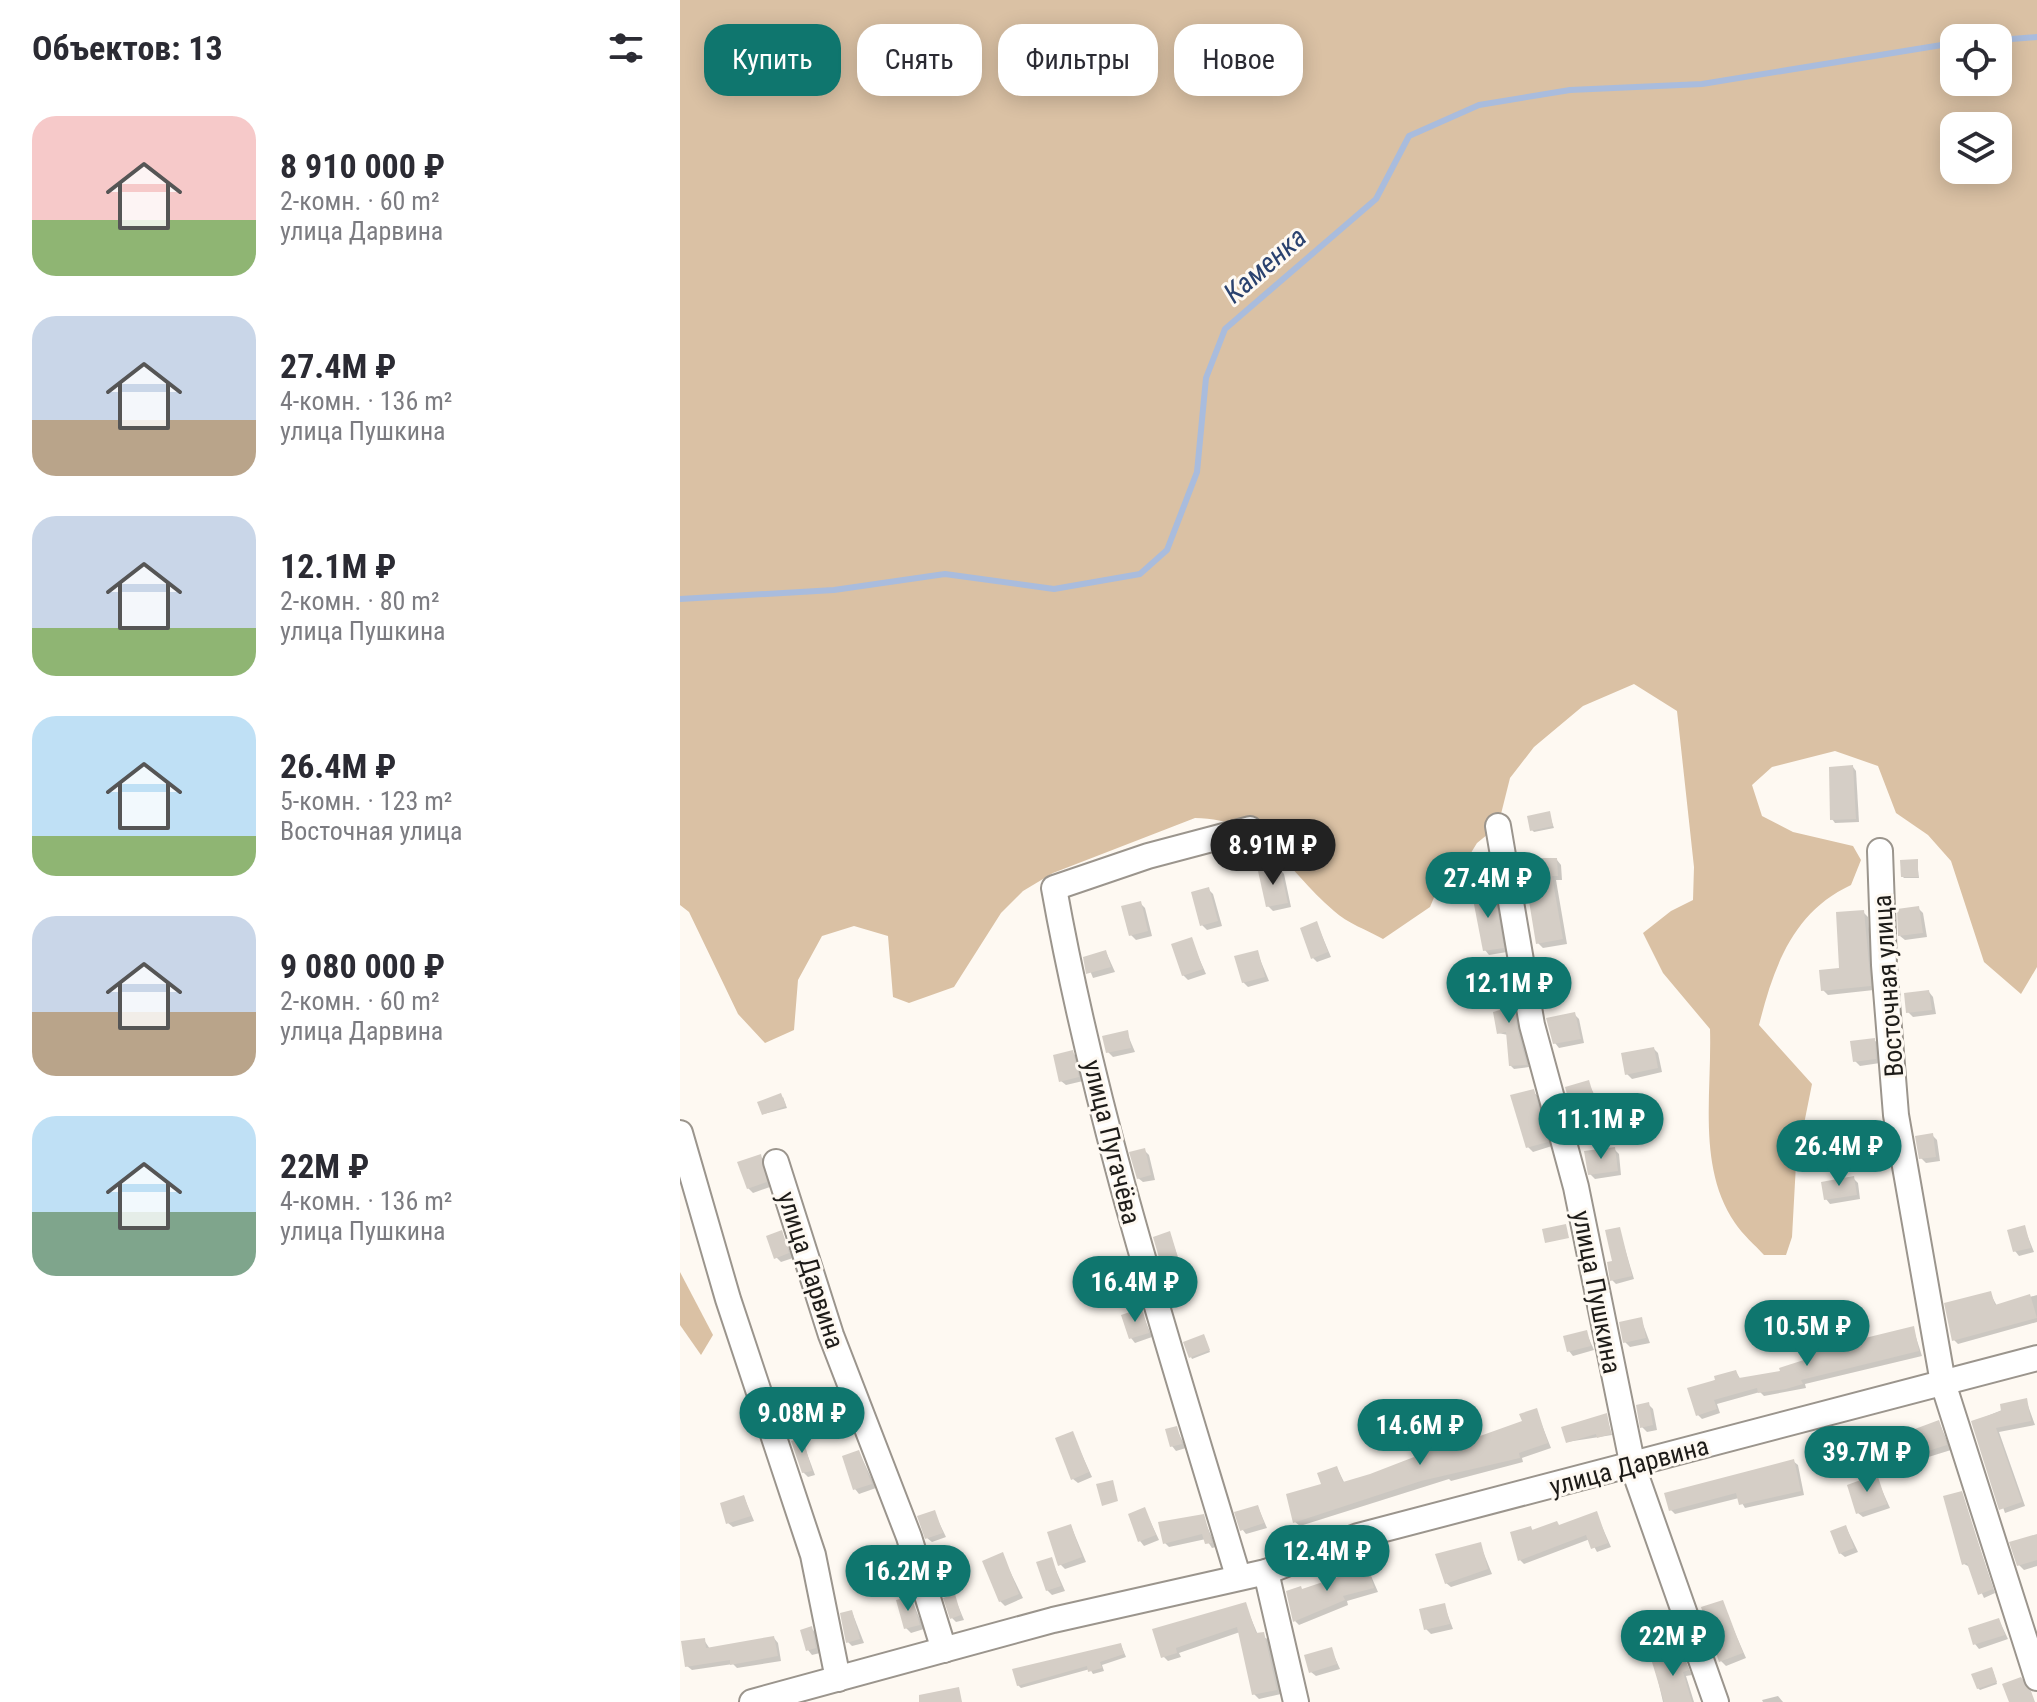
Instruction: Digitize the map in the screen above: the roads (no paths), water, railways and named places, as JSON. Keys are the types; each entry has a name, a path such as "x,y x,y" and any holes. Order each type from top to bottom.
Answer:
{"street":[{"name":"улица Пушкина","path":"1498,826 1532,1025 1576,1187 1633,1467 1716,1702"},
{"name":"улица Пугачёва","path":"1238,1576 1138,1248 1069,974 1054,888 1148,856 1250,829"},
{"name":"Восточная улица","path":"1880,851 1884,965 1896,1115 1943,1383 2037,1678"},
{"path":"680,1133 728,1299 813,1555 838,1679"},
{"name":"улица Дарвина","path":"776,1162 831,1335 909,1537 944,1650"},
{"name":"улица Дарвина","path":"752,1702 944,1650 1238,1576 1266,1572 1358,1536 1633,1467 2037,1358"},
{"path":"1266,1572 1296,1702"}],"waterway":[{"name":"Каменка","path":"2012,39 2037,37"},
{"name":"Каменка","path":"680,599 834,590 945,574 1054,589 1140,574 1167,550 1197,472 1206,378 1225,329 1376,199 1409,136 1479,105 1570,90 1702,84 1940,45"}]}
